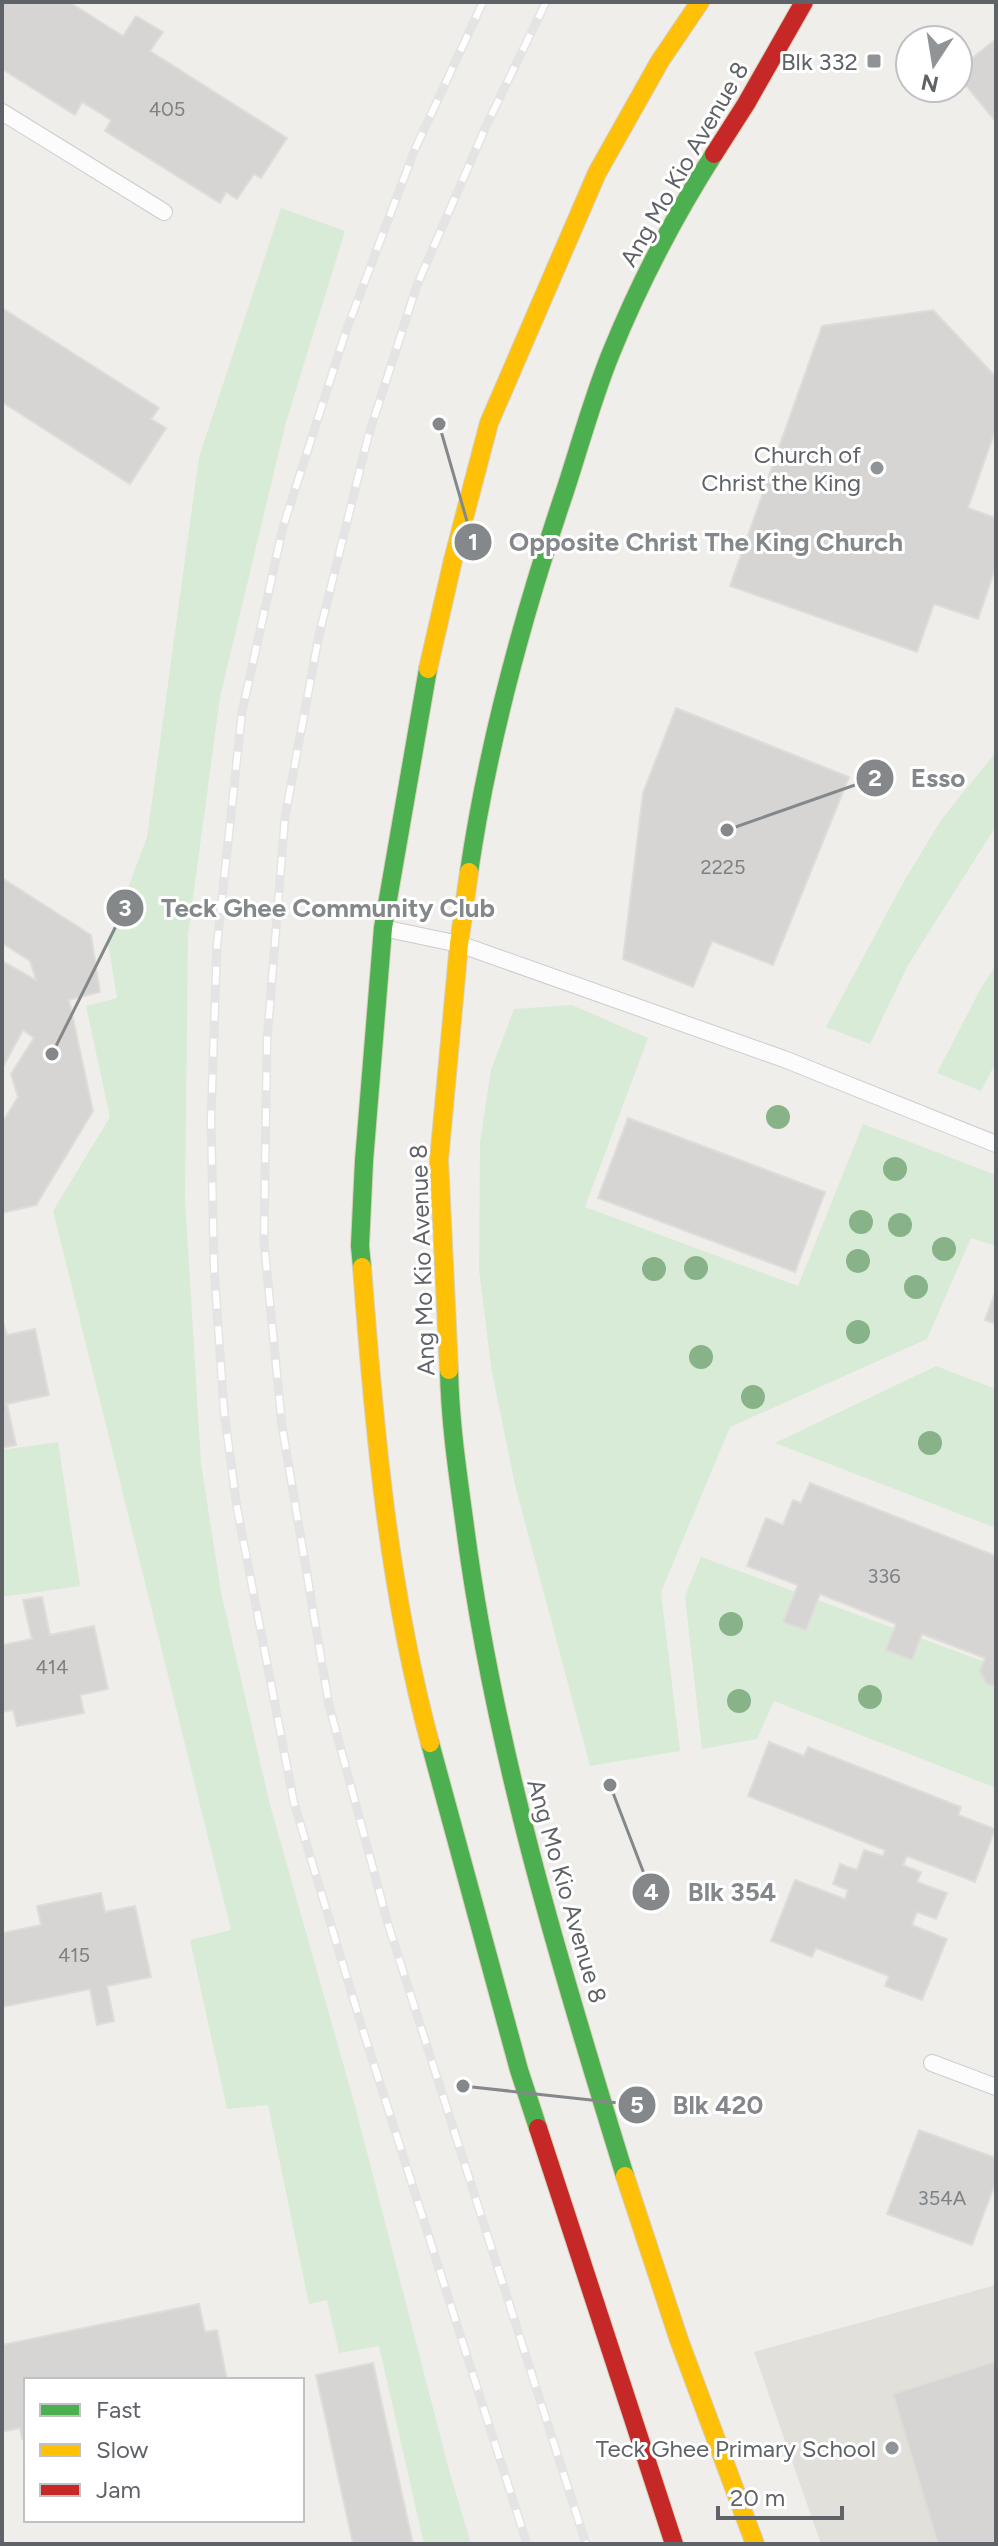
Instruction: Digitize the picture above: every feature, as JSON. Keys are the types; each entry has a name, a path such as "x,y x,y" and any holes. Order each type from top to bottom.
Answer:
{"main road":[{"path":"674,2544 519,2070 416,1690 396,1587 372,1405 360,1246 383,928 422,697 453,560 489,423 597,173 660,61 700,2"},
{"name":"Ang Mo Kio Avenue 8","path":"755,2544 679,2340 590,2063 509,1774 474,1598 450,1415 439,1160 459,944 477,817 506,685 538,570 610,355 653,259 804,2"}],"lane":[{"path":"2,112 164,212"},
{"path":"383,928 459,944 784,1059 996,1144"},
{"path":"932,2063 996,2087"}],"shaded area":[{"name":"Teck Ghee Primary School","path":"996,2285 996,2544 821,2544 754,2352"}],"green space":[{"path":"281,208 345,231 286,422 220,697 188,935 185,1199 201,1463 221,1592 269,1801 355,2106 471,2544 424,2544 379,2346 339,2353 327,2300 309,2304 268,2105 227,2109 190,1940 231,1930 53,1211 110,1117 86,1006 117,998 108,942 147,837 199,457"},
{"path":"996,752 996,826 908,965 870,1044 826,1027 903,883 941,820"},
{"path":"996,965 996,1062 981,1091 937,1073"},
{"path":"572,1005 648,1038 585,1207 798,1286 863,1124 996,1175 996,1246 971,1238 927,1339 730,1427 661,1592 680,1751 590,1766 515,1485 491,1367 479,1270 480,1142 491,1070 514,1009"},
{"path":"936,1366 996,1389 996,1528 775,1443"},
{"path":"58,1442 80,1586 2,1597 2,1450"},
{"path":"701,1557 996,1666 996,1788 774,1701 757,1739 702,1749 685,1596"}],"building":[{"path":"2,2 69,2 123,36 136,16 163,32 150,51 287,138 261,178 254,174 237,199 226,192 220,203 105,131 111,120 82,102 75,115 2,69"},
{"path":"996,41 996,122 974,95 974,56"},
{"path":"2,308 159,408 151,419 166,428 130,484 2,402"},
{"name":"Church of Christ the King","path":"933,310 996,377 996,428 968,508 996,518 996,566 978,619 934,604 917,652 730,586 822,326"},
{"path":"676,708 849,777 773,965 712,941 693,987 623,959 643,793"},
{"path":"2,878 91,935 100,992 69,1000 93,1111 36,1205 2,1213 2,1123 18,1097 11,1074 34,1038 23,1030 2,1069 2,961 36,980 30,961 2,943"},
{"path":"628,1118 825,1192 795,1272 598,1198"},
{"path":"996,1290 996,1324 985,1320"},
{"path":"2,1319 7,1335 35,1329 49,1395 7,1404 16,1445 2,1448"},
{"path":"810,1483 996,1556 996,1687 986,1683 980,1671 985,1658 922,1634 912,1660 886,1650 896,1624 820,1594 806,1630 783,1622 798,1585 747,1566 766,1518 783,1525 793,1500 801,1503"},
{"path":"42,1597 50,1635 94,1626 108,1689 80,1695 84,1713 17,1726 13,1710 2,1712 2,1645 32,1639 23,1600"},
{"path":"769,1742 804,1756 808,1747 961,1807 958,1815 995,1829 975,1882 907,1856 903,1865 921,1872 917,1882 947,1893 936,1919 917,1912 912,1925 947,1939 922,2000 885,1986 889,1976 816,1948 812,1957 771,1941 795,1880 845,1899 848,1890 833,1884 840,1864 857,1870 864,1850 883,1856 885,1850 748,1796"},
{"path":"101,1893 105,1912 135,1906 151,1977 107,1986 114,2021 97,2025 90,1989 2,2007 2,1933 41,1925 37,1906"},
{"path":"919,2130 996,2158 996,2181 972,2245 887,2214"},
{"path":"199,2304 205,2332 217,2330 227,2378 24,2378 22,2439 20,2428 2,2432 2,2345"},
{"path":"996,2361 996,2544 938,2544 893,2394"},
{"path":"373,2363 413,2544 353,2544 316,2375"}],"railway":[{"path":"483,2 415,149 346,331 283,527 242,712 217,945 211,1119 214,1267 224,1411 237,1508 294,1803 527,2544"},
{"path":"546,2 487,124 417,285 368,437 319,635 285,817 267,1041 264,1242 282,1426 329,1705 388,1924 586,2544"}],"traffic: fast":[{"path":"469,872 486,775 508,679 598,387 645,276 714,154"},
{"path":"362,1267 364,1161 383,928 428,669"},
{"path":"449,1370 465,1527 493,1692 553,1935 625,2176"},
{"path":"430,1743 519,2070 538,2128"}],"traffic: slow":[{"path":"428,669 489,423 597,173 660,61 700,2"},
{"path":"449,1370 439,1160 459,944 469,872"},
{"path":"362,1267 378,1447 393,1566 430,1743"},
{"path":"625,2176 679,2340 755,2544"}],"traffic: jam":[{"path":"714,154 804,2"},
{"path":"538,2128 674,2544"}],"place":[{"name":"Blk 332","path":"874,61"},
{"name":"Opposite Christ The King Church","path":"439,424"},
{"name":"Church of Christ the King","path":"877,468"},
{"name":"Esso","path":"727,830"},
{"name":"Teck Ghee Community Club","path":"52,1054"},
{"name":"Blk 354","path":"610,1785"},
{"name":"Blk 420","path":"463,2086"},
{"name":"Teck Ghee Primary School","path":"892,2448"}]}
